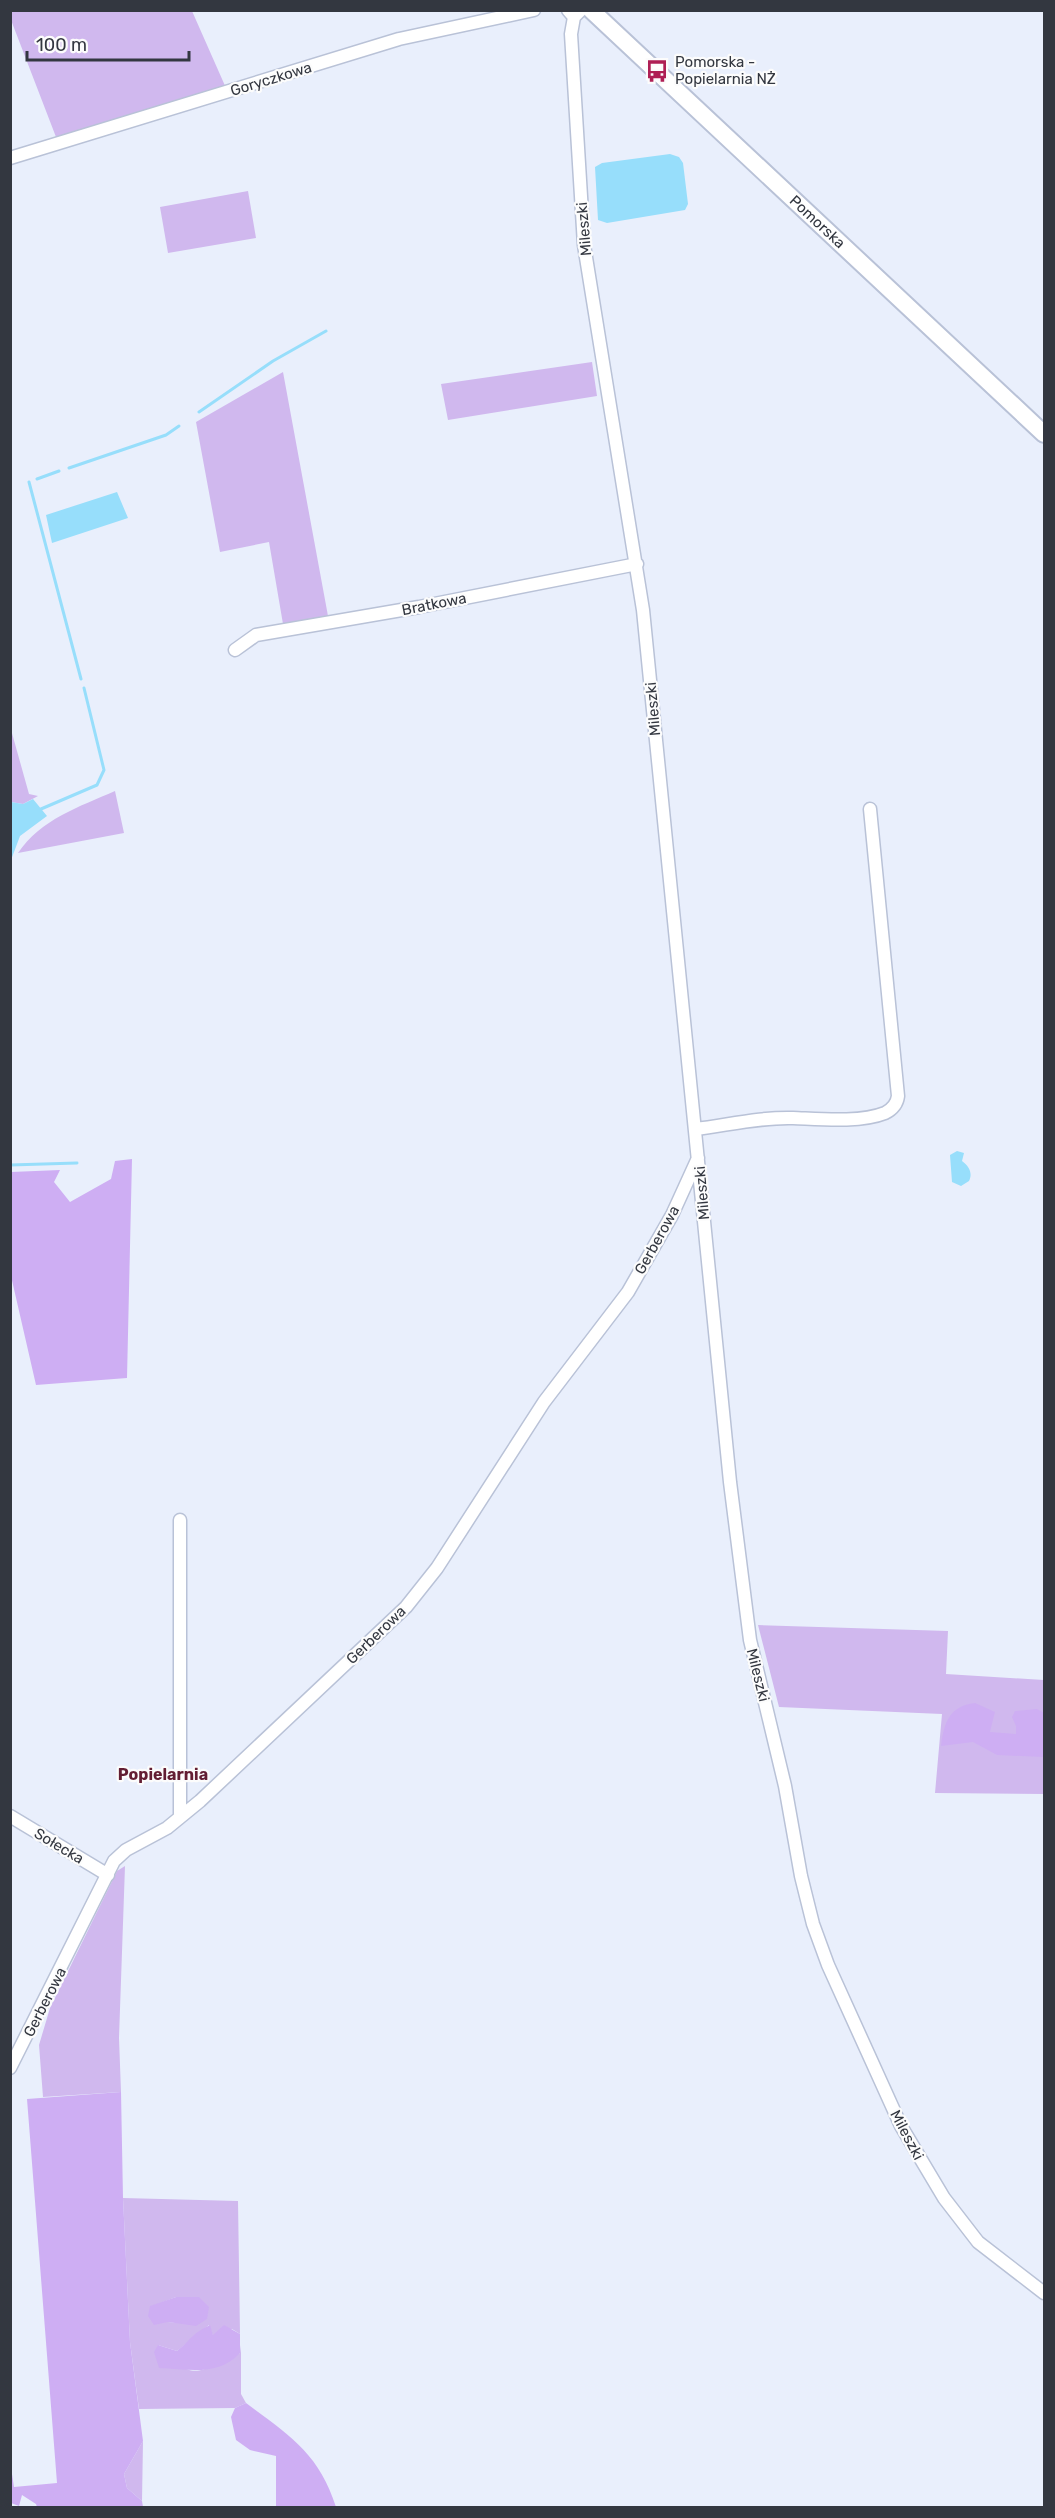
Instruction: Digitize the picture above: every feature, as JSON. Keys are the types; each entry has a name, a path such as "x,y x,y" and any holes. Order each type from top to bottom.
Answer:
{"street":[{"name":"Goryczkowa","path":"10,158 399,39 534,10"},
{"name":"Pomorska","path":"591,10 1044,435"},
{"name":"Mileszki","path":"575,13 571,34 584,244 637,564 699,1157 730,1482 750,1640 785,1785 801,1876 813,1923 828,1965 914,2151 960,2222 978,2242 1044,2294"},
{"name":"Bratkowa","path":"235,650 256,636 637,564"},
{"path":"696,1129 773,1119 817,1120 877,1115 885,1113 897,1103 870,809"},
{"name":"Gerberowa","path":"10,2068 114,1861 126,1850 167,1828 180,1817 406,1607 437,1568 544,1402 628,1292 672,1215 699,1157"},
{"path":"180,1520 180,1817"},
{"name":"Sołecka","path":"10,1816 108,1875"}],"shaded area":[{"path":"11,11 192,11 226,88 56,137 11,20"},
{"path":"248,191 256,238 168,253 160,207"},
{"path":"592,362 597,396 448,420 441,384"},
{"path":"283,372 328,616 283,624 269,542 220,552 196,422"},
{"path":"10,726 29,794 38,796 23,804 11,802"},
{"path":"115,791 124,833 18,853 27,841 49,823"},
{"path":"132,1159 127,1378 36,1385 11,1276 11,1172 60,1170 54,1182 70,1202 111,1179 115,1161"},
{"path":"758,1625 948,1631 946,1674 1044,1680 1044,1794 935,1793 942,1714 779,1707"},
{"path":"975,1703 995,1712 990,1732 1016,1734 1016,1726 1012,1717 1015,1711 1037,1709 1044,1713 1044,1757 997,1755 973,1742 941,1746 949,1717 959,1708"},
{"path":"125,1866 119,2038 121,2092 43,2097 39,2045 50,2008 117,1871"},
{"path":"121,2092 123,2198 130,2342 143,2441 124,2474 127,2488 142,2501 143,2507 37,2507 22,2495 19,2506 11,2503 10,2461 14,2487 57,2483 27,2099"},
{"path":"123,2198 238,2201 240,2334 232,2329 213,2336 209,2325 177,2351 158,2345 179,2365 196,2371 214,2366 240,2353 241,2345 241,2394 246,2403 235,2408 139,2409 130,2342","holes":["176,2297 179,2323 168,2322 150,2307"]},
{"path":"176,2297 199,2297 209,2307 207,2319 196,2326 168,2322 154,2325 148,2316 150,2306"},
{"path":"210,2325 213,2335 224,2325 240,2334 240,2353 231,2361 222,2366 202,2370 159,2368 154,2352 158,2345 177,2351 195,2334"},
{"path":"246,2403 301,2447 321,2472 336,2507 276,2507 276,2456 250,2450 236,2440 231,2417 235,2408"},
{"path":"143,2441 142,2501 127,2488 124,2474"}],"water":[{"path":"670,154 679,157 683,163 688,204 685,210 607,223 598,220 595,167 602,163"},
{"path":"117,492 128,518 52,543 46,515"},
{"path":"33,799 47,816 20,836 11,860 11,802 23,804"},
{"path":"957,1151 964,1153 962,1161 970,1172 969,1181 961,1186 952,1182 950,1155"}],"waterway":[{"path":"199,412 273,361 326,331"},
{"path":"69,468 166,435 179,426"},
{"path":"37,479 59,471"},
{"path":"29,482 81,679"},
{"path":"41,809 97,785 104,770 84,688"},
{"path":"10,1165 77,1163"}],"place":[{"name":"Pomorska - Popielarnia NŻ","path":"657,71"}],"district":[{"name":"Popielarnia","path":"163,1774"}]}
